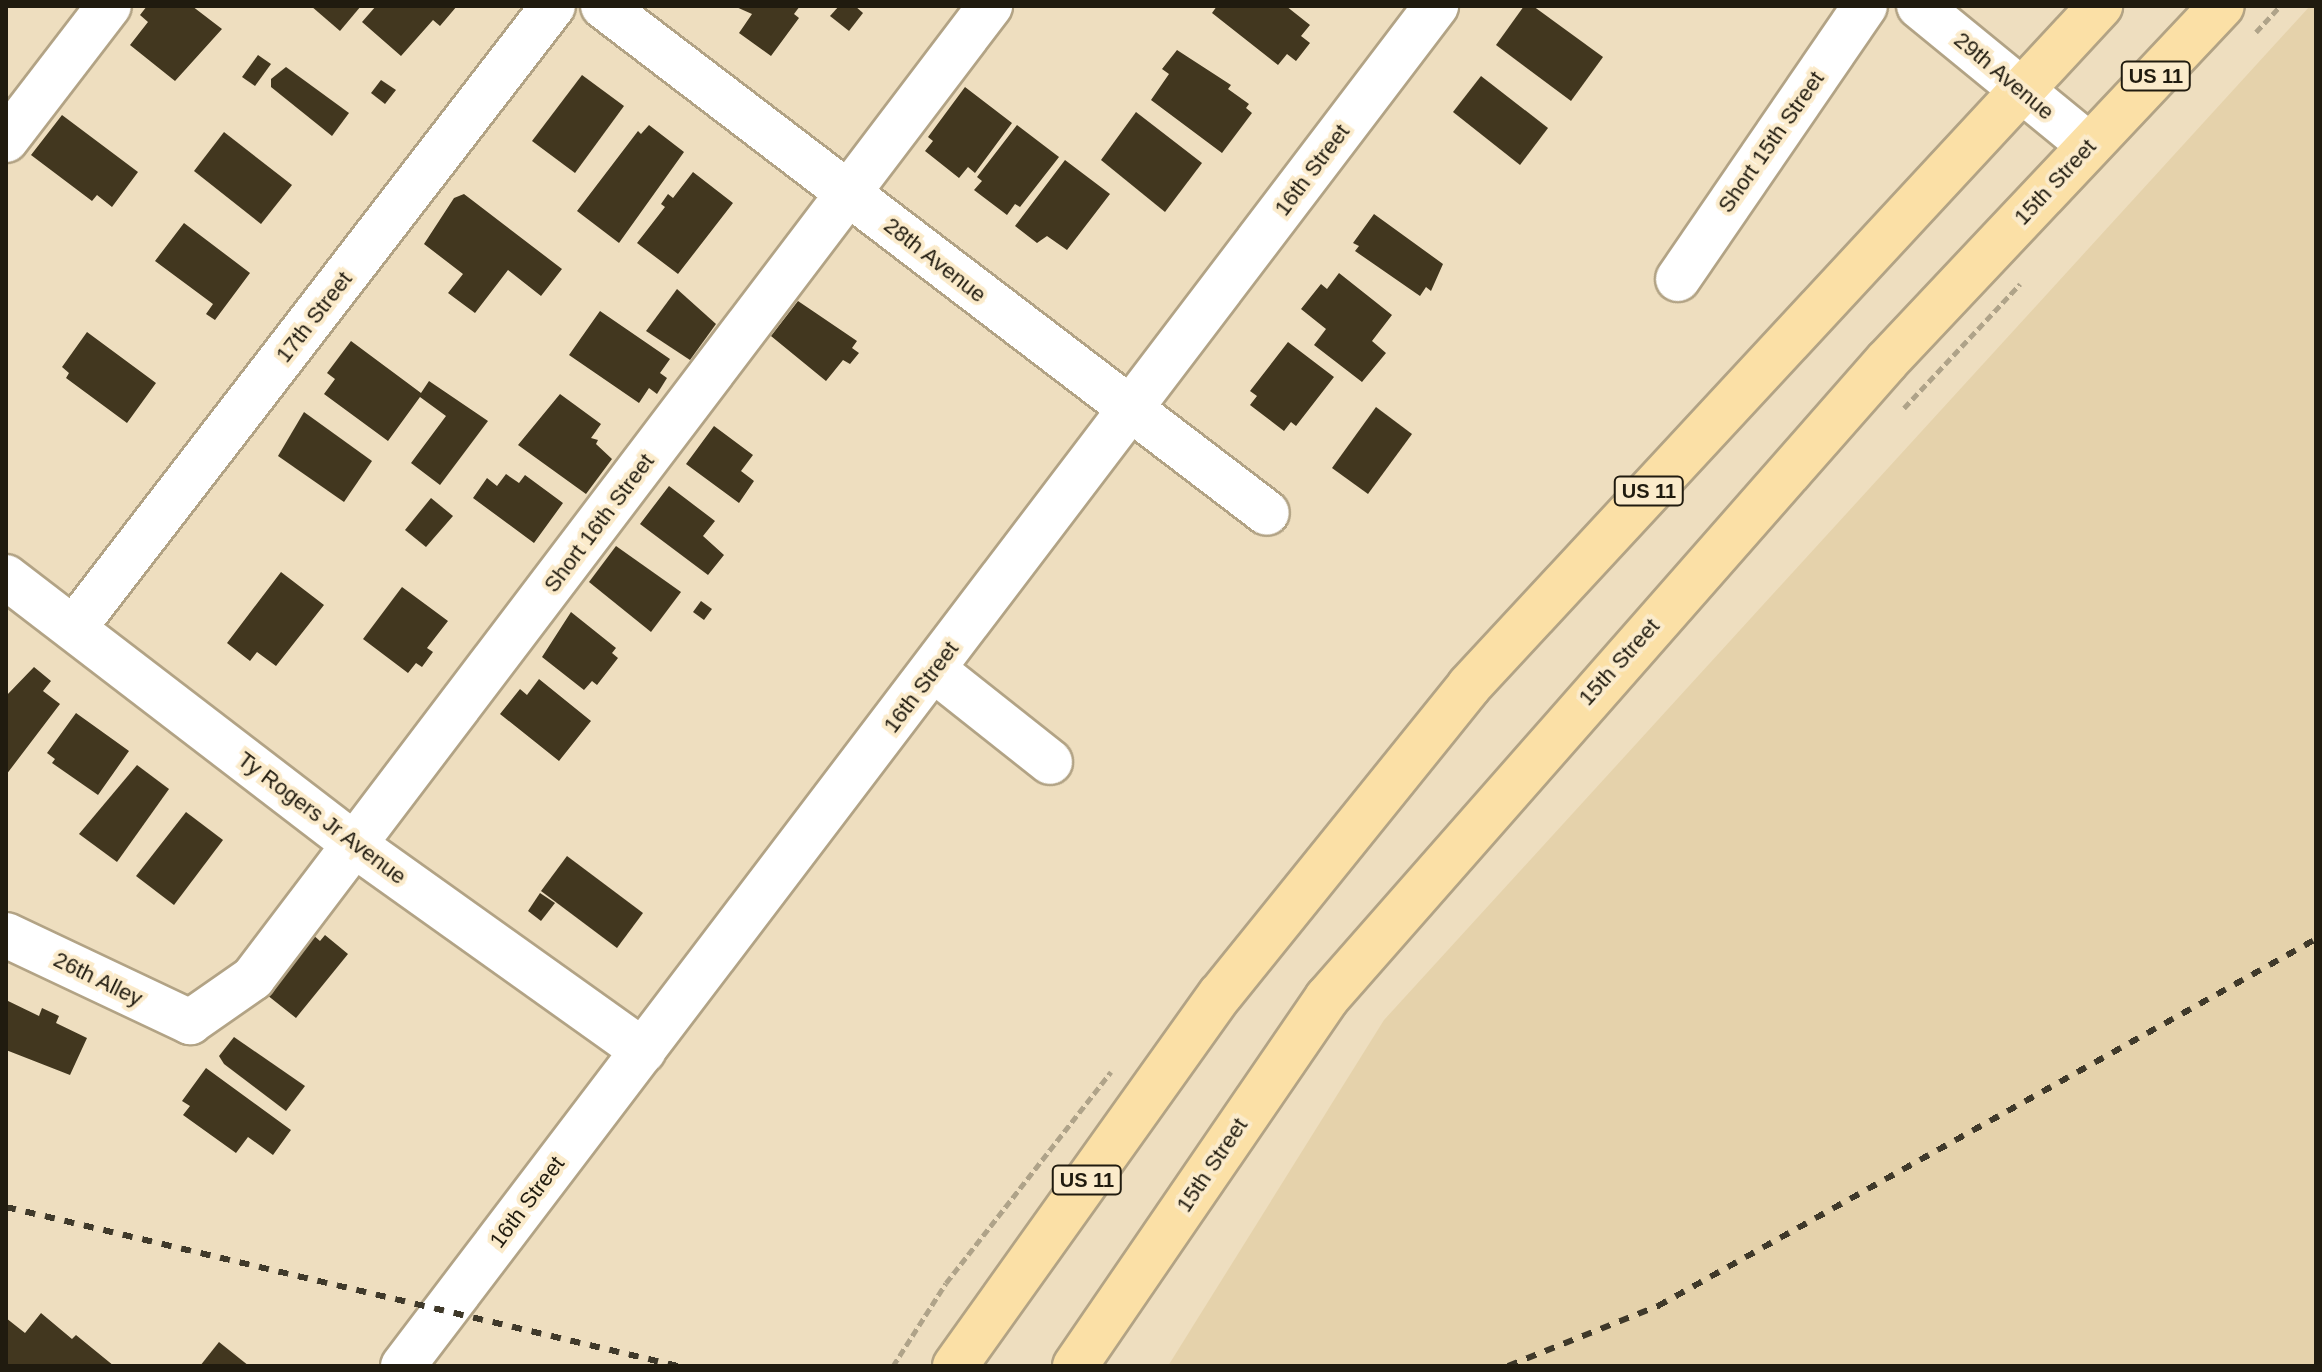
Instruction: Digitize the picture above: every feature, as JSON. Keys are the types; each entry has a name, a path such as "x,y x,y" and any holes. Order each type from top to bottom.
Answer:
{"main road":[{"name":"US 11","path":"955,1366 1220,995 1469,686 2100,6"},
{"name":"15th Street","path":"1075,1366 1327,998 1887,361 2222,6"}],"street":[{"path":"6,140 109,6"},
{"name":"17th Street","path":"74,628 553,6"},
{"name":"28th Avenue","path":"603,6 1129,412 1267,513"},
{"name":"Short 16th Street","path":"190,1022 253,978 990,6"},
{"name":"16th Street","path":"403,1366 1436,6"},
{"name":"Short 15th Street","path":"1678,279 1865,6"},
{"name":"29th Avenue","path":"1919,6 2019,91 2089,145"},
{"name":"Ty Rogers Jr Avenue","path":"6,577 356,846 643,1051"},
{"path":"934,670 1050,762"},
{"name":"26th Alley","path":"6,935 190,1022"}],"path":[{"path":"893,1366 946,1283 1113,1070"}],"shaded area":[{"path":"2310,6 2316,6 2316,1366 1168,1366 1384,1020"}],"building":[{"path":"147,6 192,6 222,29 175,81 130,45 148,22 140,15"},
{"path":"311,6 361,6 340,31"},
{"path":"376,6 457,6 440,26 433,20 401,56 362,22"},
{"path":"734,6 800,6 794,14 799,18 771,56 739,33 752,14"},
{"path":"839,6 855,6 863,13 849,31 830,16"},
{"path":"1217,6 1286,6 1310,25 1301,36 1310,43 1296,61 1287,54 1278,65 1212,13"},
{"path":"1524,6 1533,6 1603,57 1571,101 1496,45"},
{"path":"1177,50 1231,85 1228,89 1249,104 1246,108 1252,113 1222,153 1151,100 1169,74 1162,69"},
{"path":"258,55 271,64 255,86 242,77"},
{"path":"286,67 349,113 332,136 271,87 271,79"},
{"path":"582,75 624,106 575,173 532,141"},
{"path":"1481,76 1548,128 1520,165 1453,112"},
{"path":"381,80 396,90 385,104 371,93"},
{"path":"965,87 1012,123 975,173 968,167 959,178 925,151 933,141 928,137"},
{"path":"1136,112 1202,163 1165,212 1101,160"},
{"path":"62,115 138,172 112,207 97,195 92,201 31,155"},
{"path":"649,125 684,152 619,243 577,211 638,131 641,134"},
{"path":"1017,125 1059,157 1020,207 1015,204 1007,215 974,190 982,181 977,177"},
{"path":"224,132 292,185 261,224 194,171"},
{"path":"1065,160 1110,194 1067,250 1047,236 1037,243 1015,226"},
{"path":"693,172 733,203 678,274 637,243 665,207 661,204 668,194 673,198"},
{"path":"464,194 562,269 541,296 508,270 475,313 448,293 463,274 424,244 454,198"},
{"path":"1374,214 1443,264 1431,291 1426,287 1420,296 1355,251 1359,246 1353,243"},
{"path":"184,223 250,273 215,320 206,314 213,304 155,261"},
{"path":"1339,273 1392,315 1372,341 1386,353 1362,382 1314,345 1326,329 1301,309 1321,284 1327,289"},
{"path":"677,289 716,324 690,360 646,331"},
{"path":"798,301 857,341 852,348 859,353 850,364 843,360 826,381 771,336"},
{"path":"600,311 670,359 660,373 667,378 657,394 649,388 639,403 569,355"},
{"path":"87,332 156,383 127,423 66,378 69,373 62,367"},
{"path":"351,341 421,393 429,381 488,421 440,485 411,463 446,416 420,397 388,441 324,394 335,379 327,373"},
{"path":"1288,342 1334,377 1296,426 1291,422 1284,431 1250,405 1257,396 1250,391"},
{"path":"560,394 601,424 591,438 598,440 596,444 612,459 586,494 518,445"},
{"path":"1376,407 1412,434 1368,494 1332,468"},
{"path":"304,412 372,461 344,502 278,456"},
{"path":"714,426 753,455 741,471 754,481 739,503 686,464"},
{"path":"506,474 519,483 525,475 563,503 534,543 473,498 487,478 497,486"},
{"path":"669,486 715,521 703,536 724,555 708,575 640,524"},
{"path":"431,498 453,516 426,547 405,530"},
{"path":"616,546 681,592 651,632 589,582"},
{"path":"281,572 324,605 276,666 257,652 250,661 227,643"},
{"path":"402,587 448,621 427,648 433,652 422,667 416,663 408,673 363,639"},
{"path":"701,601 712,609 704,620 693,612"},
{"path":"571,612 616,648 612,653 618,658 597,685 592,681 584,690 542,657"},
{"path":"34,667 51,681 43,691 60,704 6,775 6,696"},
{"path":"539,679 591,721 559,761 500,714 520,689 527,695"},
{"path":"76,713 129,751 98,795 52,763 55,759 47,753"},
{"path":"137,765 169,789 117,862 79,834"},
{"path":"186,812 223,840 174,905 136,876"},
{"path":"567,856 643,913 617,948 541,891"},
{"path":"540,893 555,903 541,921 528,911"},
{"path":"305,928 320,941 325,935 348,954 296,1018 257,987"},
{"path":"6,1000 39,1016 42,1008 59,1016 56,1023 87,1038 70,1075 6,1050"},
{"path":"234,1037 305,1086 286,1111 224,1064 219,1056"},
{"path":"206,1068 291,1130 273,1155 248,1137 236,1153 183,1115 190,1106 182,1101"},
{"path":"41,1313 72,1339 76,1335 114,1366 6,1366 6,1318 25,1333"},
{"path":"219,1342 249,1366 200,1366"}],"railway":[{"path":"1508,1366 1658,1306 2316,939"},
{"path":"6,1207 678,1366"}]}
